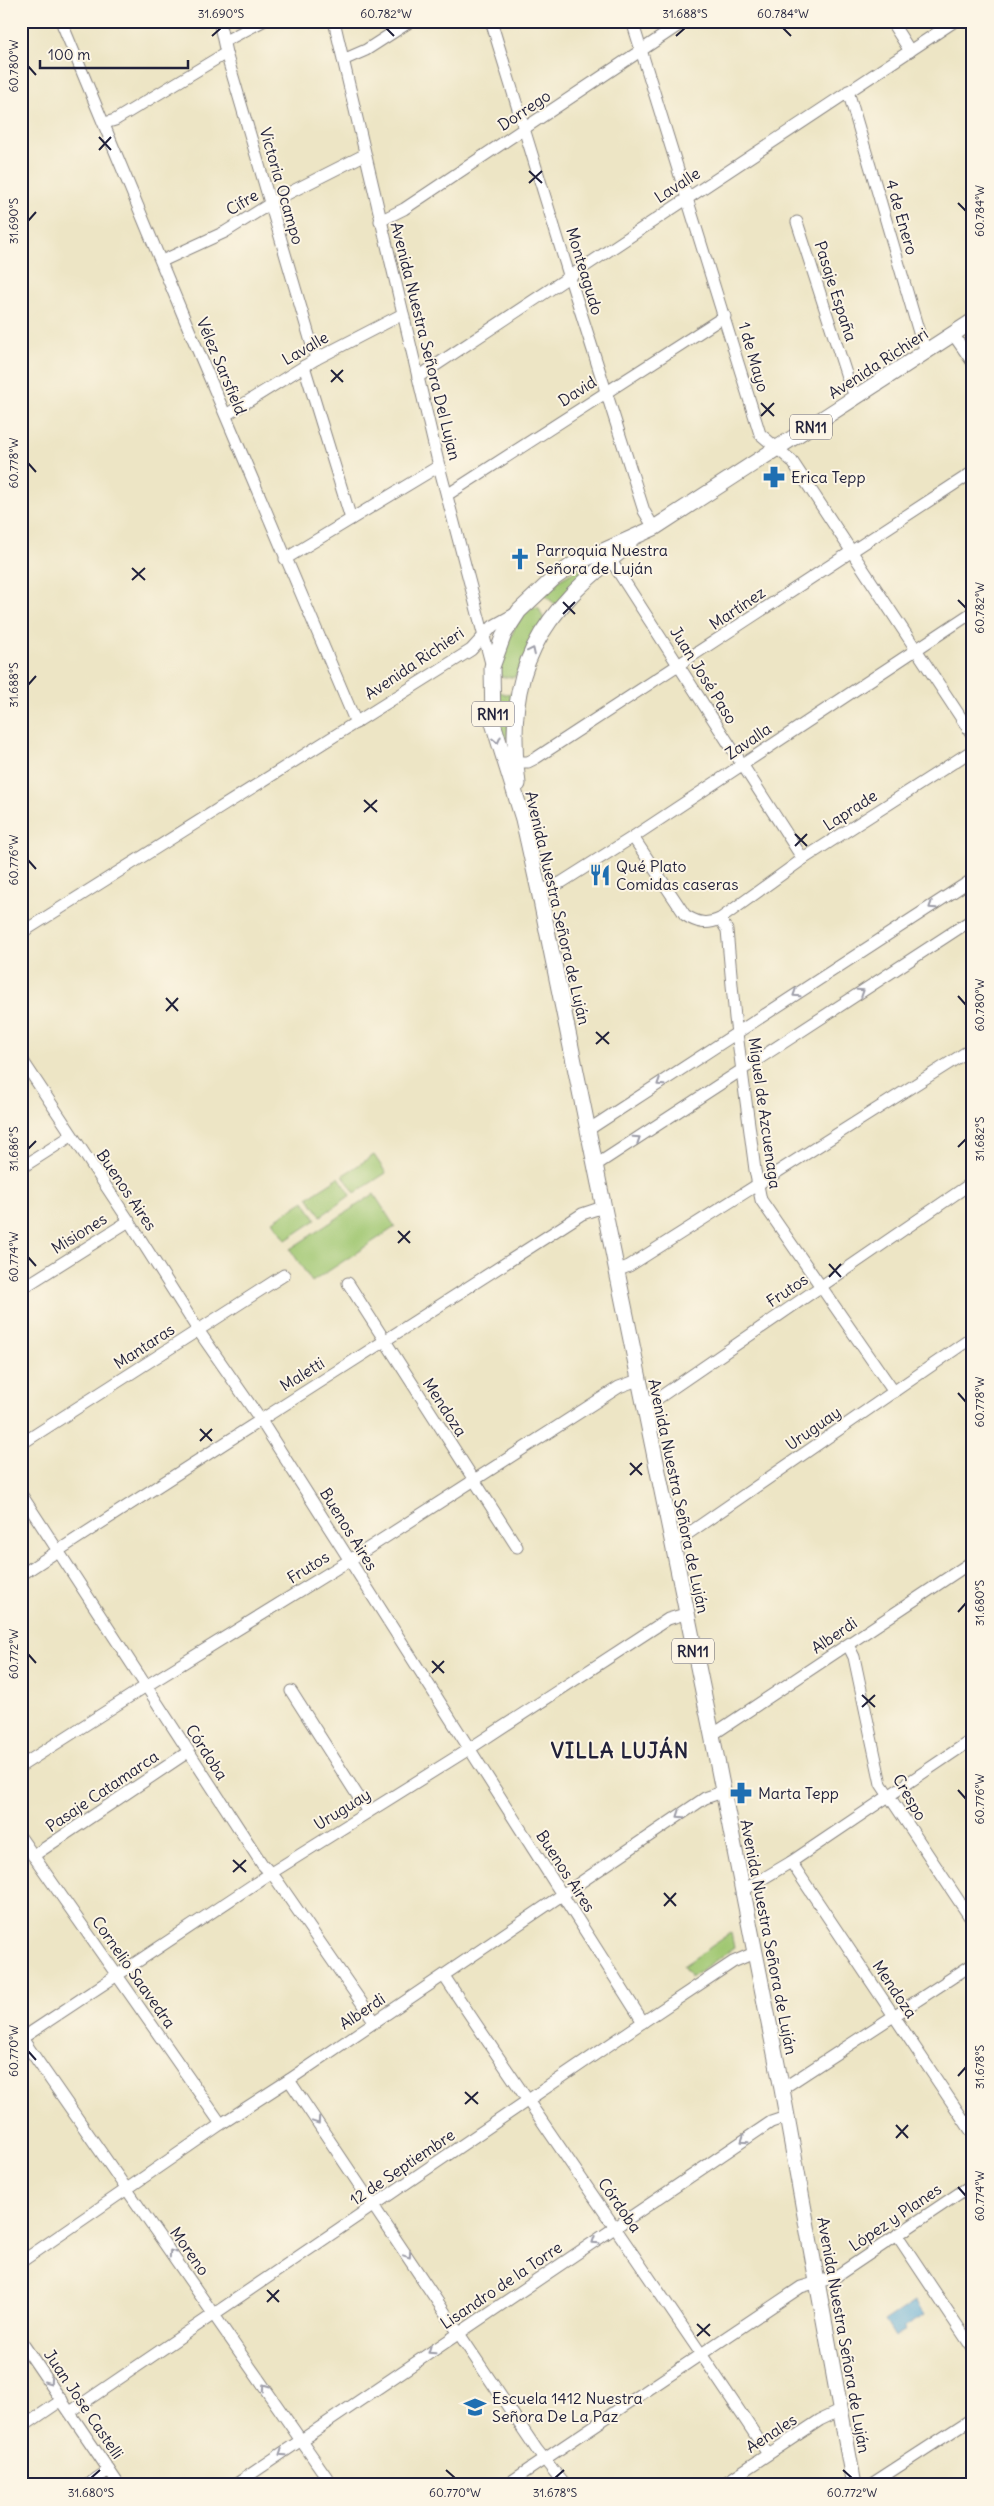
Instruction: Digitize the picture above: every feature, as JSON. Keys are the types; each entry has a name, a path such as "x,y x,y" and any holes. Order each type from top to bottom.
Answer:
{"main road":[{"name":"Avenida Richieri","path":"519,611 534,596 574,564 651,529 973,322"},
{"name":"RN11","path":"523,819 514,732 520,681 534,648 552,615 574,590 610,559 651,529"},
{"path":"534,596 542,598 549,604 552,615"},
{"name":"Avenida Nuestra Señora de Luján","path":"519,611 504,634 491,671 493,723 523,819 596,1165 782,2089 839,2412 854,2485"},
{"name":"RN11","path":"491,671 496,682 504,687 510,687 520,681"}],"street":[{"name":"Vélez Sarsfield","path":"62,21 285,559 356,722"},
{"name":"Victoria Ocampo","path":"219,21 225,41 226,53 316,359"},
{"path":"225,41 263,21"},
{"name":"Avenida Nuestra Señora Del Lujan","path":"334,21 364,155 447,495 484,634 491,671"},
{"path":"343,60 366,50 411,21"},
{"name":"Monteagudo","path":"491,21 569,275 651,529"},
{"name":"1 de Mayo","path":"632,21 725,316 760,434 792,461 973,736"},
{"name":"Dorrego","path":"380,221 404,208 524,130 685,21"},
{"path":"891,21 910,51"},
{"name":"Lavalle","path":"418,377 569,275 955,21"},
{"path":"105,123 124,115 226,53"},
{"name":"4 de Enero","path":"848,91 920,336 927,352"},
{"name":"Cifre","path":"162,261 224,232 281,196 364,155"},
{"name":"Pasaje España","path":"797,222 849,383 856,397"},
{"name":"Lavalle","path":"226,415 316,359 403,314"},
{"name":"David","path":"447,495 725,316"},
{"path":"953,334 973,363"},
{"path":"304,366 351,519"},
{"path":"285,559 440,466"},
{"name":"Martínez","path":"516,762 528,762 536,758 680,666 851,550 973,472"},
{"name":"Juan José Paso","path":"610,559 804,859"},
{"name":"Avenida Richieri","path":"21,933 471,650 484,634 519,611"},
{"name":"Zavalla","path":"539,891 562,882 633,837 973,612"},
{"name":"Laprade","path":"720,919 804,859 973,750"},
{"path":"633,837 685,915 693,920 710,923 720,919"},
{"path":"588,1130 973,879"},
{"name":"Miguel de Azcuenaga","path":"720,919 727,930 742,1070 761,1200 894,1392"},
{"path":"596,1165 973,919"},
{"path":"616,1271 629,1266 758,1186 973,1048"},
{"name":"Buenos Aires","path":"21,1058 129,1221 198,1330 260,1419 643,2022"},
{"path":"21,1168 71,1136"},
{"name":"Frutos","path":"643,1406 657,1399 973,1182"},
{"name":"Maletti","path":"21,1575 260,1419 384,1342 582,1214 603,1207"},
{"name":"Misiones","path":"21,1289 129,1221"},
{"name":"Mantaras","path":"21,1444 284,1275"},
{"name":"Mendoza","path":"348,1282 472,1480 517,1547"},
{"name":"Uruguay","path":"671,1542 689,1533 973,1337"},
{"name":"Frutos","path":"21,1766 350,1560 619,1387 638,1380"},
{"name":"Córdoba","path":"21,1494 262,1864 271,1873 374,2022"},
{"name":"Alberdi","path":"712,1735 973,1561"},
{"name":"Uruguay","path":"22,2038 271,1873 469,1749 668,1619 685,1614"},
{"name":"Crespo","path":"848,1645 854,1657 881,1784 887,1796 973,1922"},
{"path":"291,1692 368,1812"},
{"path":"742,1891 791,1862 973,1739"},
{"name":"Pasaje Catamarca","path":"33,1856 188,1752"},
{"name":"Alberdi","path":"21,2262 128,2190 220,2124 444,1976 705,1798 722,1792"},
{"name":"Cornelio Saavedra","path":"21,1838 220,2124"},
{"name":"Mendoza","path":"791,1862 973,2134"},
{"name":"12 de Septiembre","path":"70,2412 643,2022 733,1962 754,1954"},
{"path":"782,2089 973,1964"},
{"name":"Córdoba","path":"444,1976 527,2101 702,2353 768,2454"},
{"name":"Moreno","path":"22,2038 332,2485"},
{"path":"289,2080 537,2450 565,2485"},
{"name":"Lisandro de la Torre","path":"235,2485 459,2331 616,2228 771,2122 786,2117"},
{"name":"López y Planes","path":"506,2485 801,2287 835,2277 973,2184"},
{"path":"897,2235 973,2349"},
{"name":"Juan Jose Castelli","path":"21,2342 119,2485"},
{"path":"21,2428 62,2400"},
{"name":"Aenales","path":"722,2485 820,2420 839,2412"},
{"path":"870,2485 973,2418"},
{"path":"87,2485 109,2470"}],"green space":[{"path":"608,552 555,604 543,594 561,579"},
{"path":"534,607 539,608 544,620 515,677 502,677 498,673 499,664 520,616"},
{"path":"496,690 505,694 513,693 507,739 501,736"},
{"path":"374,1155 386,1173 355,1193 343,1175"},
{"path":"339,1177 351,1195 321,1216 308,1197"},
{"path":"374,1194 395,1227 312,1282 290,1249"},
{"path":"304,1201 316,1220 286,1240 273,1221"},
{"path":"731,1933 734,1948 691,1977 683,1966"}],"water":[{"path":"915,2301 924,2315 903,2328 905,2331 895,2337 885,2321"}],"place":[{"name":"Erica Tepp","path":"774,477"},
{"name":"Parroquia Nuestra Señora de Luján","path":"520,559"},
{"name":"Qué Plato Comidas caseras","path":"600,875"},
{"name":"Marta Tepp","path":"741,1793"},
{"name":"Escuela 1412 Nuestra Señora De La Paz","path":"475,2407"}],"district":[{"name":"VILLA LUJÁN","path":"620,1750"}]}
